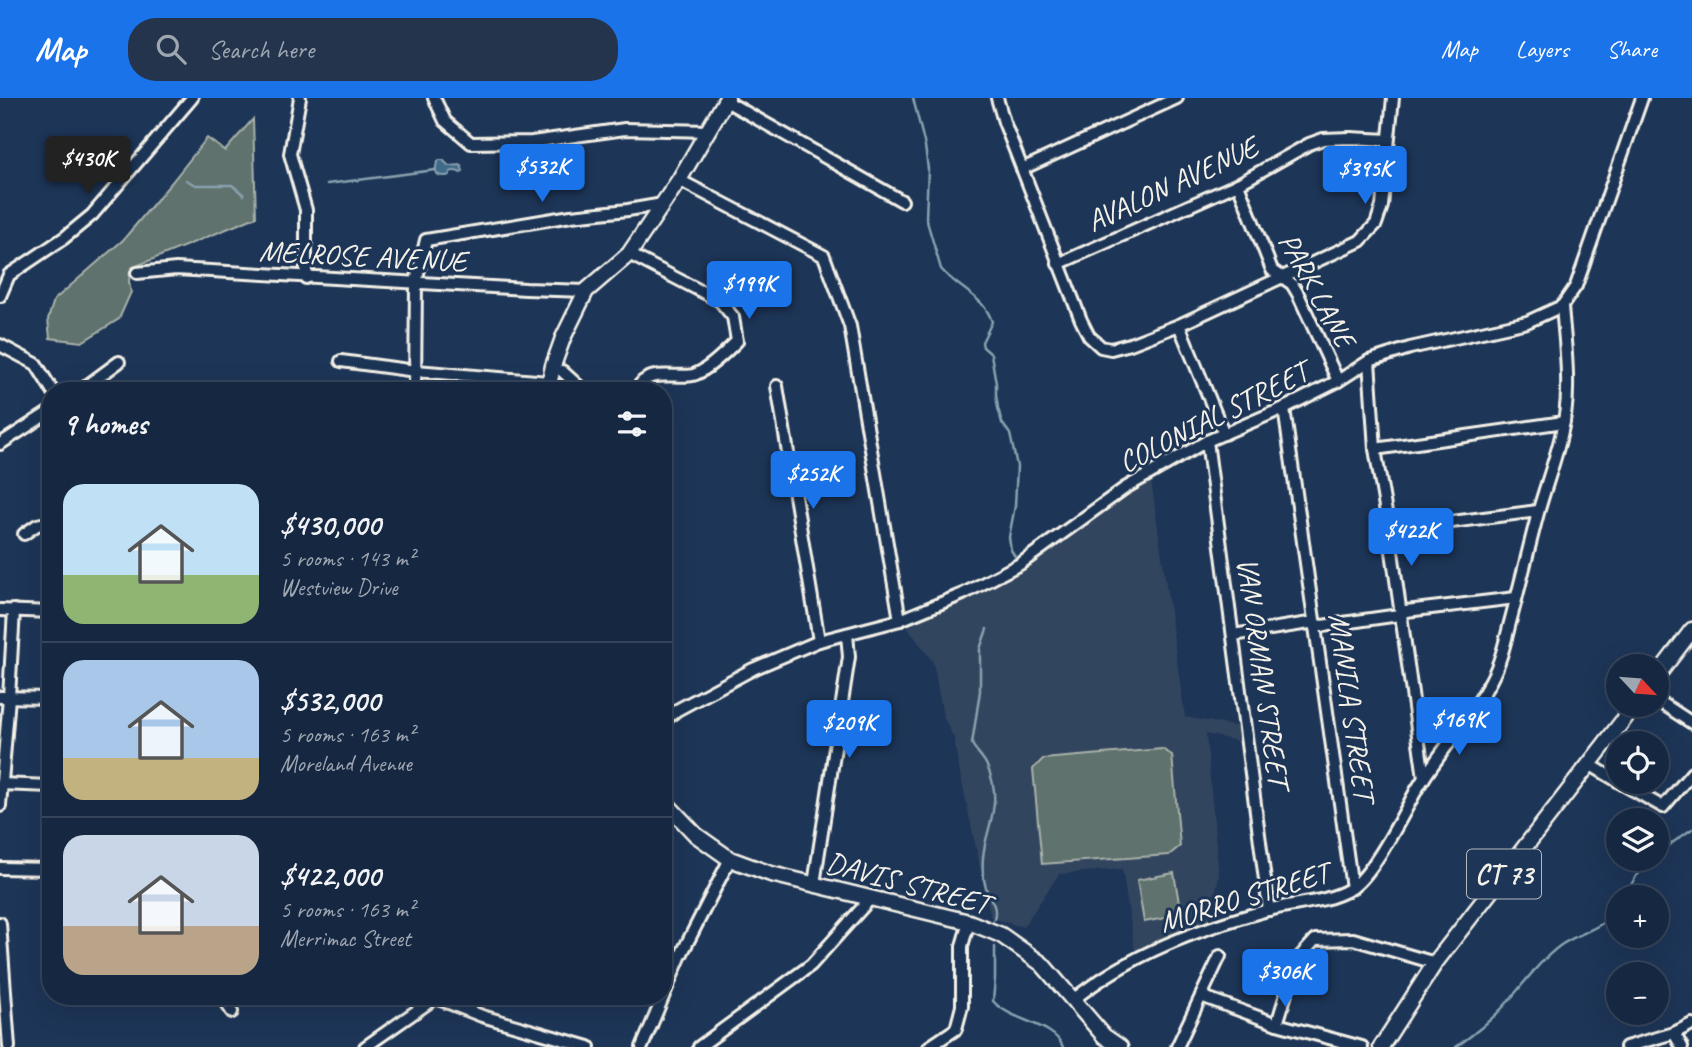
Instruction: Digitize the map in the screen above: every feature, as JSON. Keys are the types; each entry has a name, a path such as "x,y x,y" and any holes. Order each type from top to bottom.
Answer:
{"main road":[{"path":"551,382 557,369 563,338 586,291 629,254 679,180 726,99"},
{"path":"1670,659 1692,630"},
{"name":"CT 73","path":"1381,1047 1435,963 1624,718"},
{"name":"DAVIS STREET","path":"672,810 696,835 730,859 771,874 969,922 1001,935 1042,964 1104,1036 1121,1047"}],"street":[{"path":"0,296 9,275 64,238 92,215 192,98"},
{"path":"300,98 290,154 306,210 306,278"},
{"path":"434,98 445,121 471,143 532,142 625,129 709,131"},
{"path":"997,98 1080,320 1089,336 1101,347 1111,349 1130,345 1283,278 1360,241 1369,233 1376,224 1382,206 1392,98"},
{"path":"1022,169 1177,98"},
{"path":"1562,306 1576,286 1642,98"},
{"path":"726,99 902,201"},
{"name":"AVALON AVENUE","path":"1059,264 1238,184 1309,144 1323,139 1388,140"},
{"path":"679,180 824,256 850,326 900,620"},
{"name":"PARK LANE","path":"1238,184 1272,270 1292,284 1298,294 1338,381"},
{"path":"415,382 416,282 426,240 570,216 663,204"},
{"path":"629,254 720,301 733,317 737,341 718,359 693,375 666,375 652,377 643,382"},
{"name":"MELROSE AVENUE","path":"137,273 176,269 586,291"},
{"name":"COLONIAL STREET","path":"672,714 753,669 819,641 900,620 963,594 1020,564 1125,488 1208,441 1338,381 1369,361 1410,348 1527,322 1562,306"},
{"name":"MORRO STREET","path":"1073,1000 1093,984 1169,943 1269,910 1338,895 1361,880 1375,862 1424,778 1491,681 1502,656 1538,511 1564,422 1567,390 1562,306"},
{"path":"1178,325 1223,434"},
{"path":"0,345 36,364 46,382"},
{"path":"341,361 511,382"},
{"path":"1369,361 1375,449 1390,530 1424,778"},
{"path":"96,382 119,362"},
{"path":"557,369 573,382"},
{"path":"777,386 819,641"},
{"name":"MANILA STREET","path":"1284,408 1352,888"},
{"path":"0,444 42,417"},
{"path":"1375,449 1564,422"},
{"name":"VAN ORMAN STREET","path":"1208,441 1269,910"},
{"path":"1390,530 1538,511"},
{"path":"24,534 42,524"},
{"path":"1233,635 1309,623 1322,626 1406,611 1517,598"},
{"path":"0,610 42,612"},
{"path":"0,806 5,697 14,610"},
{"path":"814,884 849,657 847,634"},
{"path":"5,697 42,698"},
{"path":"1670,709 1692,723"},
{"path":"1589,764 1606,774"},
{"path":"1640,794 1663,807 1692,773"},
{"path":"0,784 42,786"},
{"path":"672,976 730,859"},
{"path":"0,868 42,869"},
{"path":"699,1047 811,964 871,898"},
{"path":"929,1047 956,1029 962,1006 962,946 969,922"},
{"path":"0,923 9,1047"},
{"path":"1278,1024 1296,961 1315,940 1353,939 1435,963"},
{"path":"1177,1047 1220,956"},
{"path":"1201,996 1278,1024 1362,1047"},
{"path":"228,1005 232,1012"},
{"path":"365,1047 425,1005"},
{"path":"455,1005 482,1016 589,1047"},
{"path":"642,1047 660,1005"},
{"path":"1626,1047 1674,1033 1692,1024"},
{"path":"1674,1033 1682,1047"}],"shaded area":[{"path":"439,160 449,166 461,165 463,171 439,175 436,166"},
{"path":"1151,480 1185,717 1239,727 1241,742 1206,734 1219,877 1209,920 1135,952 1122,869 1059,874 1023,927 991,918 954,738 943,716 933,662 907,627 1028,567 1117,501"}],"green space":[{"path":"253,119 256,217 136,266 130,271 131,292 119,319 82,342 50,338 48,319 54,300 123,240 207,138 225,151"},
{"path":"1162,749 1172,755 1180,846 1169,855 1042,864 1033,769 1043,759"},
{"path":"1174,873 1181,915 1144,922 1137,880"}],"waterway":[{"path":"913,98 928,169 926,218 941,269 977,299 992,322 982,342 983,347 991,354 998,408 1002,423 1010,434 1017,466 1015,506 1009,537 1011,550 1016,558"},
{"path":"327,184 435,170"},
{"path":"186,180 196,185 232,185 244,195"},
{"path":"987,629 980,649 980,691 972,744 987,766 994,795 983,859 984,881 995,909 994,919"},
{"path":"1669,846 1692,829"},
{"path":"1631,885 1641,871"},
{"path":"1456,1047 1494,1017 1553,951 1568,940 1606,921"},
{"path":"995,947 993,1001 1010,1013 1051,1032 1063,1047"}]}
